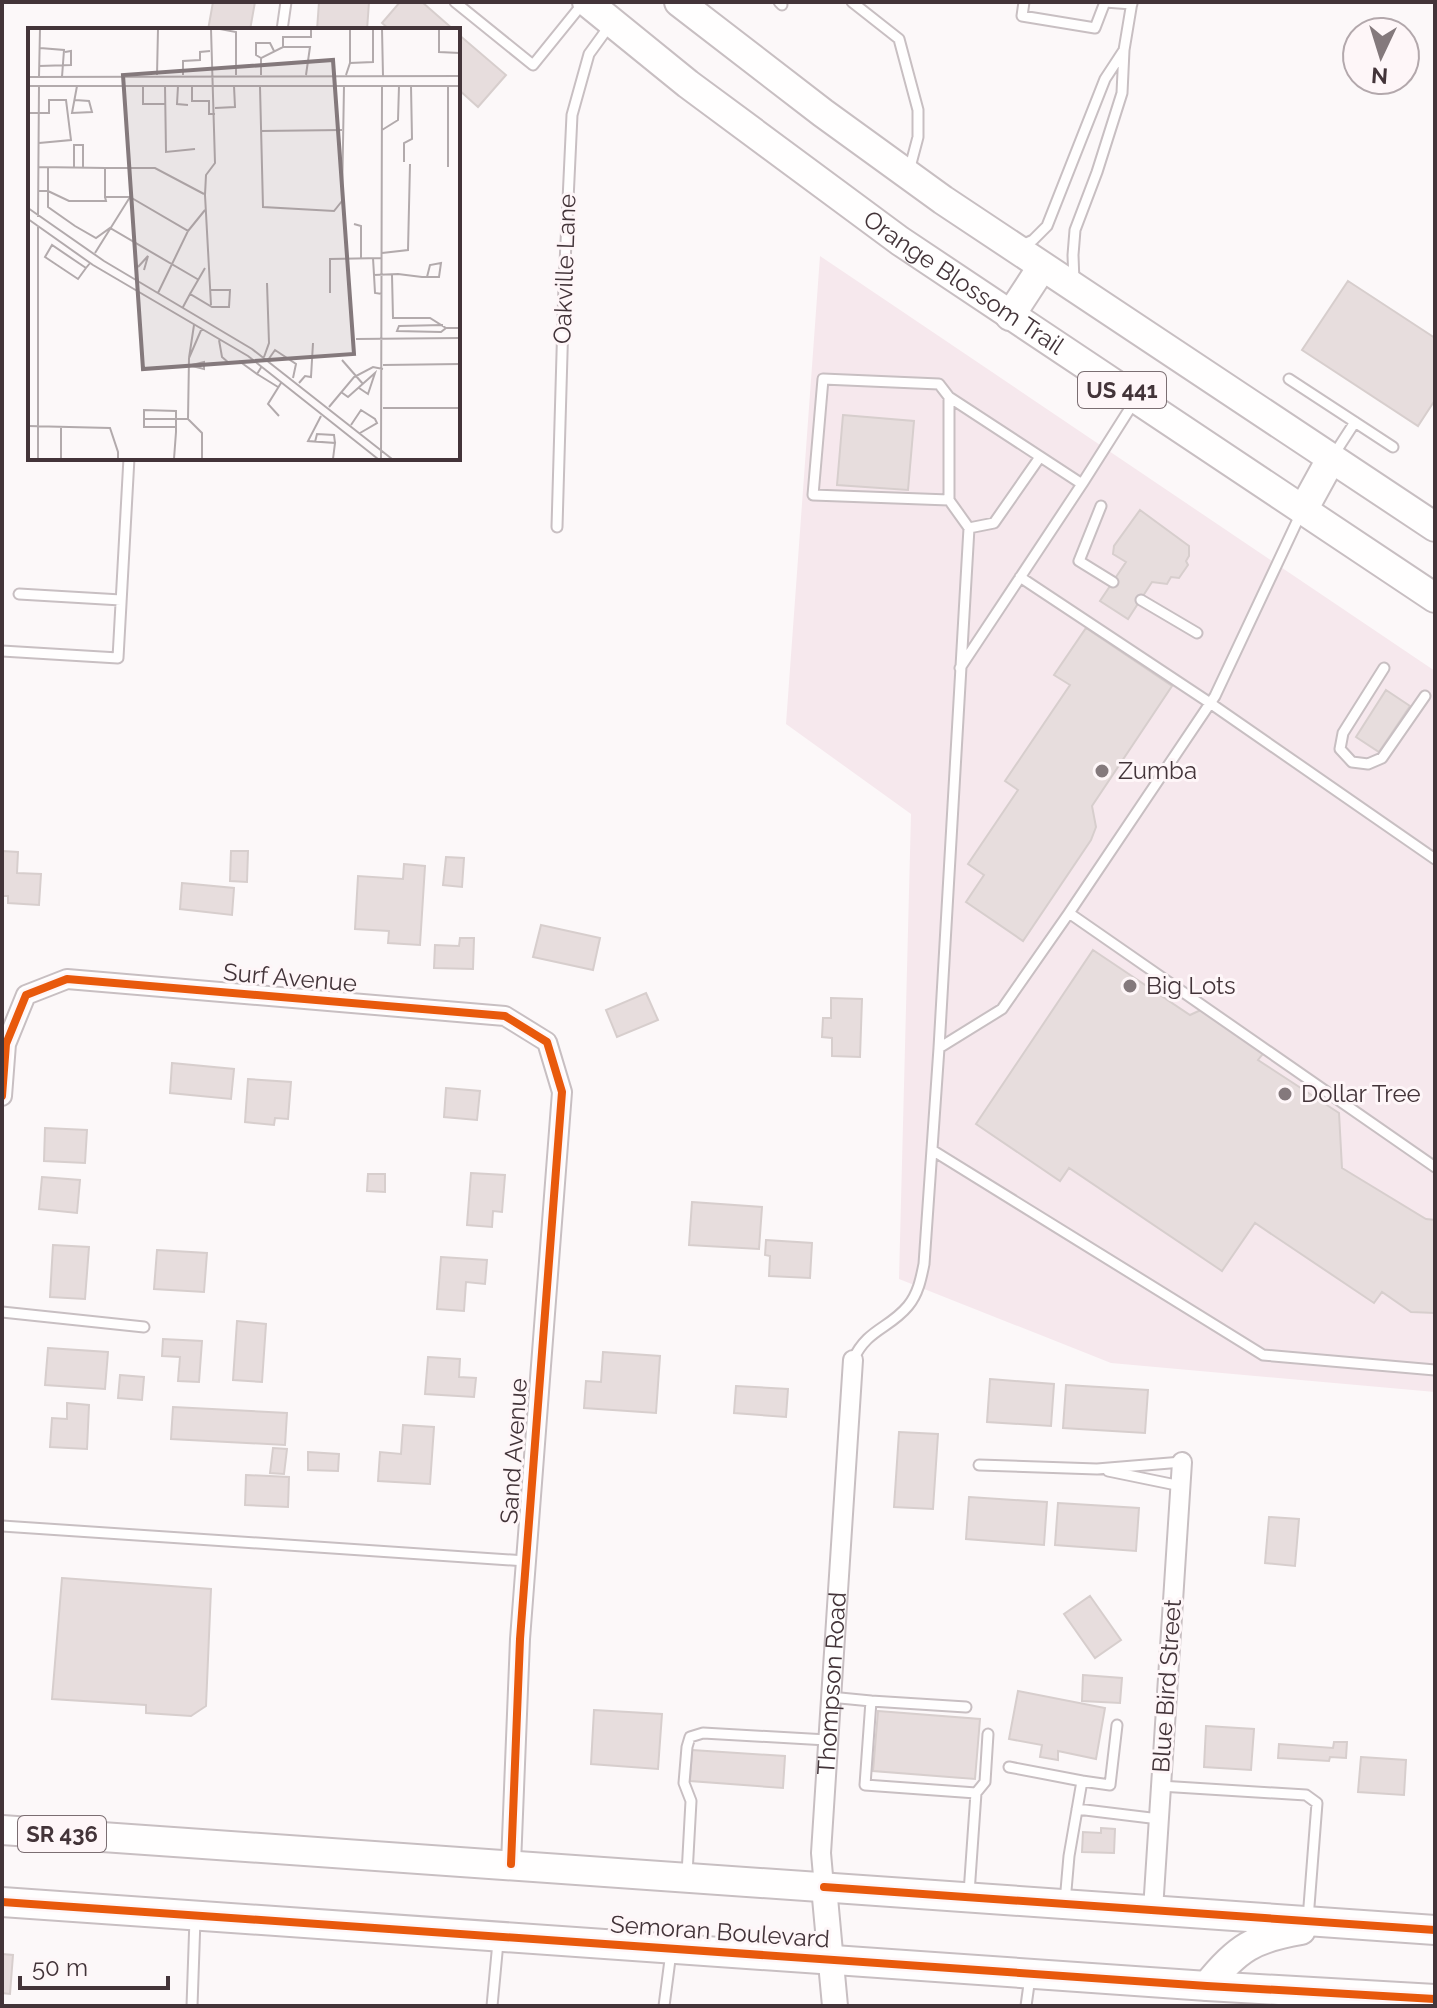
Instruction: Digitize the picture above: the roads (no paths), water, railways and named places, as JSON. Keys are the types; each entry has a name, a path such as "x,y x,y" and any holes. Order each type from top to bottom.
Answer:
{"main road":[{"name":"Orange Blossom Trail","path":"586,2 792,163 1010,316 1435,598"},
{"name":"US 441","path":"679,2 823,113 1013,248 1435,527"},
{"path":"1010,316 1042,267"},
{"path":"1303,510 1331,459"},
{"name":"SR 436","path":"2,1830 1435,1930"},
{"name":"Semoran Boulevard","path":"2,1902 1030,1974 1206,1996 1435,1999"},
{"path":"1206,1996 1227,1962 1247,1946 1270,1935 1346,1923"}],"street":[{"name":"Surf Avenue","path":"2,1096 6,1044 26,995 67,979 505,1016 547,1042"},
{"name":"Sand Avenue","path":"511,1864 526,1561 562,1092 547,1042"},
{"name":"Thompson Road","path":"835,2006 821,1853 853,1360"},
{"name":"Blue Bird Street","path":"1153,1910 1182,1462"}],"lane":[{"path":"282,28 286,2"},
{"path":"455,2 533,65 586,2"},
{"path":"852,2 899,39 918,110 918,137 908,175"},
{"path":"1024,2 1022,16 1095,28 1105,2 1132,3 1124,50 1122,93 1075,230 1074,289"},
{"name":"Oakville Lane","path":"557,527 572,115 589,54 612,22"},
{"path":"1013,248 1033,240 1047,226 1105,79 1124,50"},
{"path":"949,500 813,495 823,379 939,384 949,397 1082,484"},
{"path":"1289,379 1393,447"},
{"path":"853,1360 861,1344 907,1307 919,1287 924,1264 969,528 949,500 949,397"},
{"path":"959,669 1136,399"},
{"path":"1331,459 1355,422"},
{"path":"969,528 994,523 1040,457"},
{"path":"2,651 118,658 129,460"},
{"path":"1101,506 1079,561 1113,582"},
{"path":"939,1048 1002,1009 1069,913 1210,703 1303,510"},
{"path":"1020,577 1210,703 1435,859"},
{"path":"19,594 121,600"},
{"path":"1141,600 1197,633"},
{"path":"1384,668 1343,733 1340,749 1352,762 1368,764 1382,758 1425,696"},
{"path":"1069,913 1435,1167"},
{"path":"932,1150 1263,1355 1435,1370"},
{"path":"2,1312 144,1327"},
{"path":"979,1465 1097,1469 1182,1462"},
{"path":"1097,1469 1181,1486"},
{"path":"2,1526 526,1561"},
{"path":"830,1697 966,1707"},
{"path":"871,1701 865,1785 976,1793"},
{"path":"1009,1767 1110,1785 1117,1725"},
{"path":"686,1877 691,1801 684,1783 690,1737 703,1733 827,1740"},
{"path":"969,1897 976,1793 985,1782 988,1734"},
{"path":"1065,1904 1069,1856 1082,1781"},
{"path":"1160,1786 1306,1795 1314,1799 1317,1803 1308,1920"},
{"path":"1077,1809 1159,1819"},
{"path":"192,2006 195,1916"},
{"path":"492,2006 498,1936"},
{"path":"664,2006 671,1949"},
{"path":"1026,2006 1030,1974"}],"place":[{"name":"Zumba","path":"1102,771"},
{"name":"Big Lots","path":"1130,986"},
{"name":"Dollar Tree","path":"1285,1094"}]}
